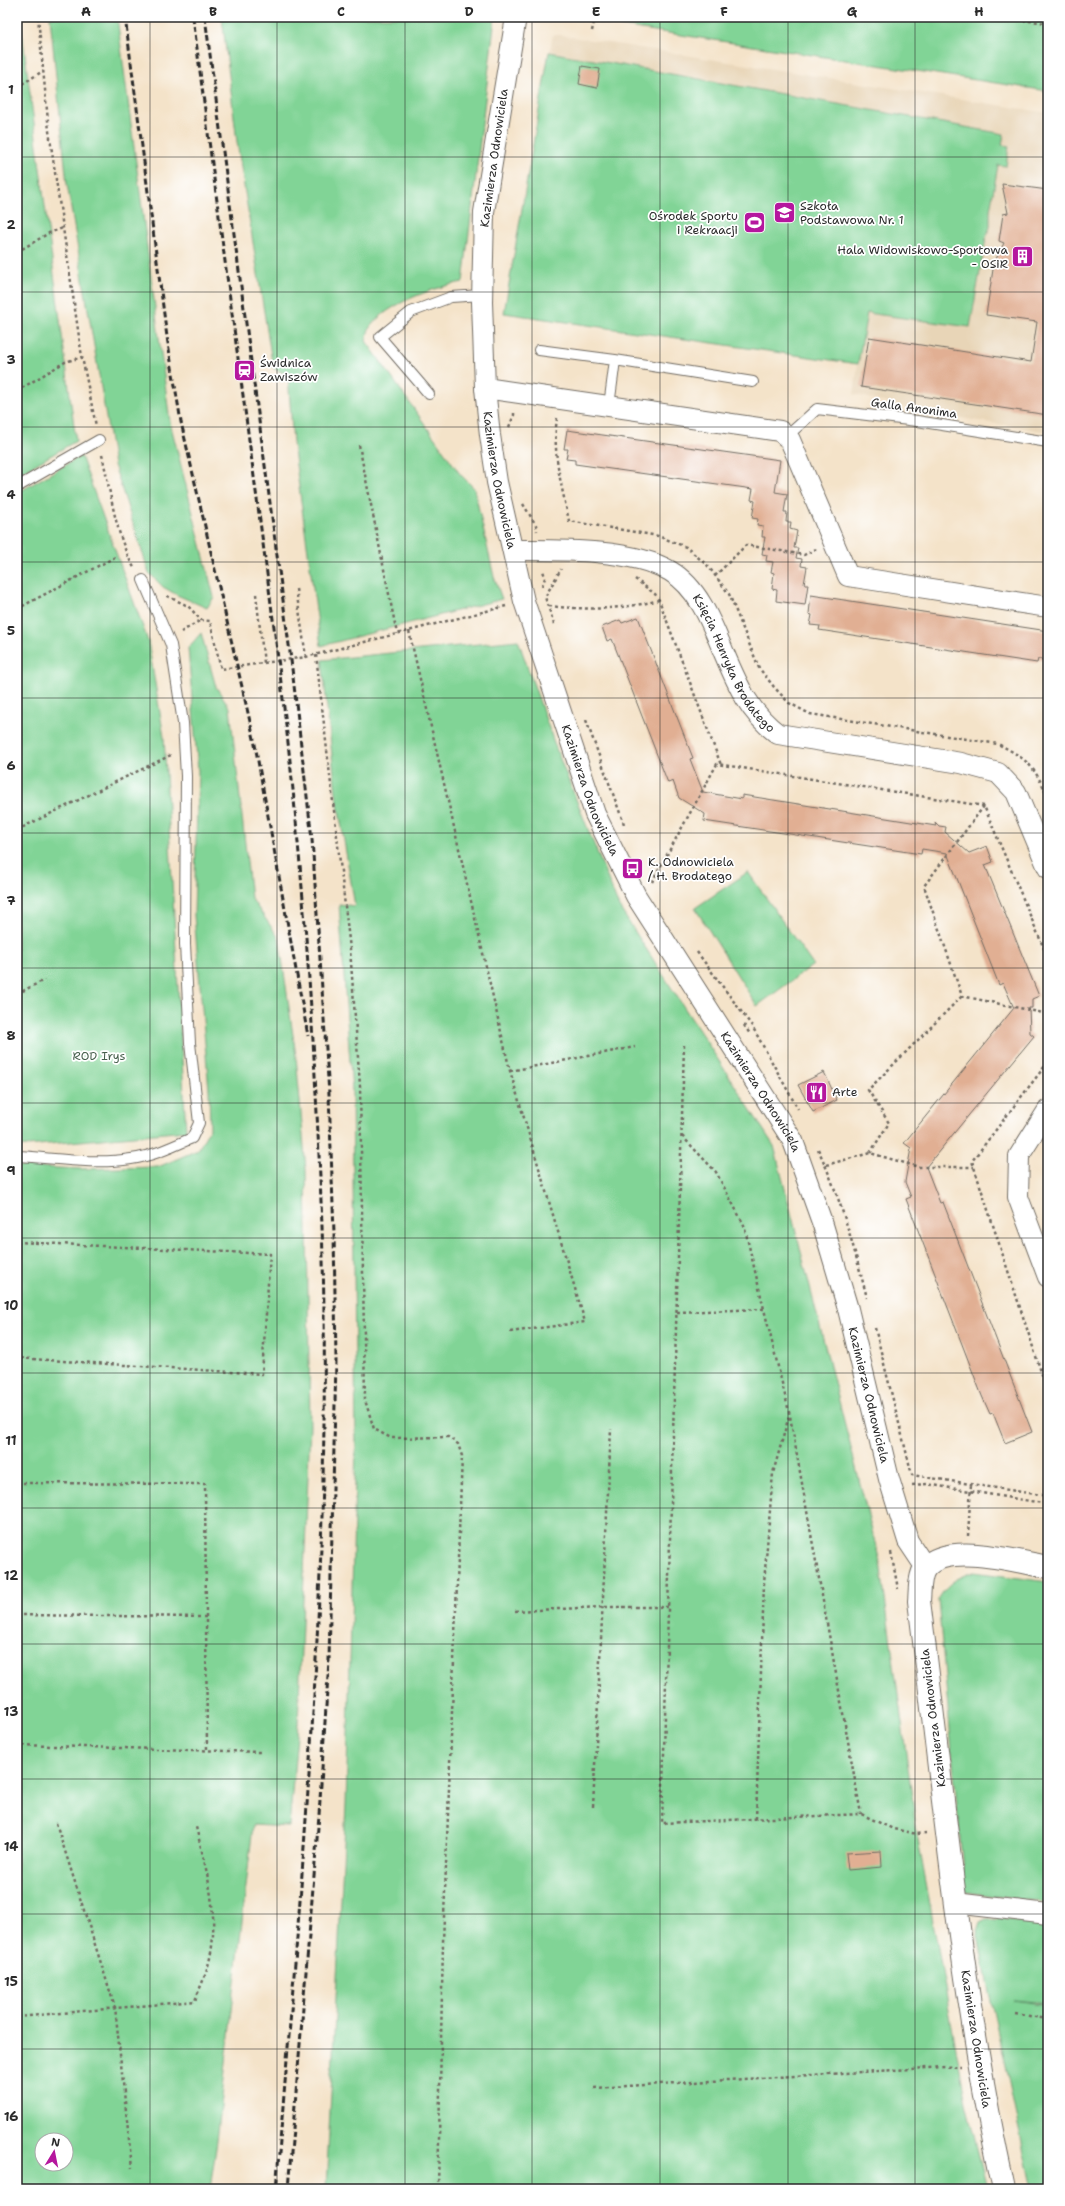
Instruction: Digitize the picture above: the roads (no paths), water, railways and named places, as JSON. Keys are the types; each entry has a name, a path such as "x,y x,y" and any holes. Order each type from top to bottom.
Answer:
{"street":[{"name":"Kazimierza Odnowiciela","path":"516,18 484,212 482,295 485,388 497,482 512,550 524,599 595,814 636,896 793,1141 823,1224 848,1309 892,1488 908,1541 926,1568 920,1580 919,1601 955,1903 987,2110 1004,2189"},
{"path":"485,388 780,431 790,440 848,576 1048,607"},
{"name":"Księcia Henryka Brodatego","path":"512,550 566,549 634,557 670,571 689,588 708,614 742,696 763,723 778,734 961,763 998,773 1016,792 1048,868"},
{"path":"1048,1110 1019,1156 1018,1197 1048,1277"},
{"path":"926,1568 940,1558 966,1553 1048,1566"},
{"path":"955,1903 1048,1914"}],"lane":[{"path":"429,394 380,337 411,312 450,297 482,295"},
{"path":"539,350 615,360 753,382"},
{"path":"609,406 615,360"},
{"name":"Galla Anonima","path":"786,437 816,409 917,421 1048,442"},
{"path":"17,486 99,440"},
{"path":"17,1156 99,1161 131,1159 162,1152 192,1138 199,1124 190,1043 185,944 186,776 183,723 171,645 143,580"}],"railway":[{"path":"125,17 167,337 181,422 254,739 308,1036"},
{"path":"193,17 289,748 310,987 322,1226 324,1347 323,1467 319,1588 305,1829 276,2189"},
{"path":"205,17 291,660 312,839 329,1094 334,1233 336,1360 329,1660 319,1815 288,2189"}],"place":[{"name":"Szkoła Podstawowa Nr. 1","path":"785,213"},
{"name":"Ośrodek Sportu i Rekraacji","path":"754,223"},
{"name":"Hala Widowiskowo-Sportowa - OSiR","path":"1023,257"},
{"name":"Świdnica Zawiszów","path":"245,370"},
{"name":"K. Odnowiciela / H. Brodatego","path":"633,869"},
{"name":"Arte","path":"816,1092"}],"park label":[{"name":"ROD Irys","path":"99,1056"}]}
